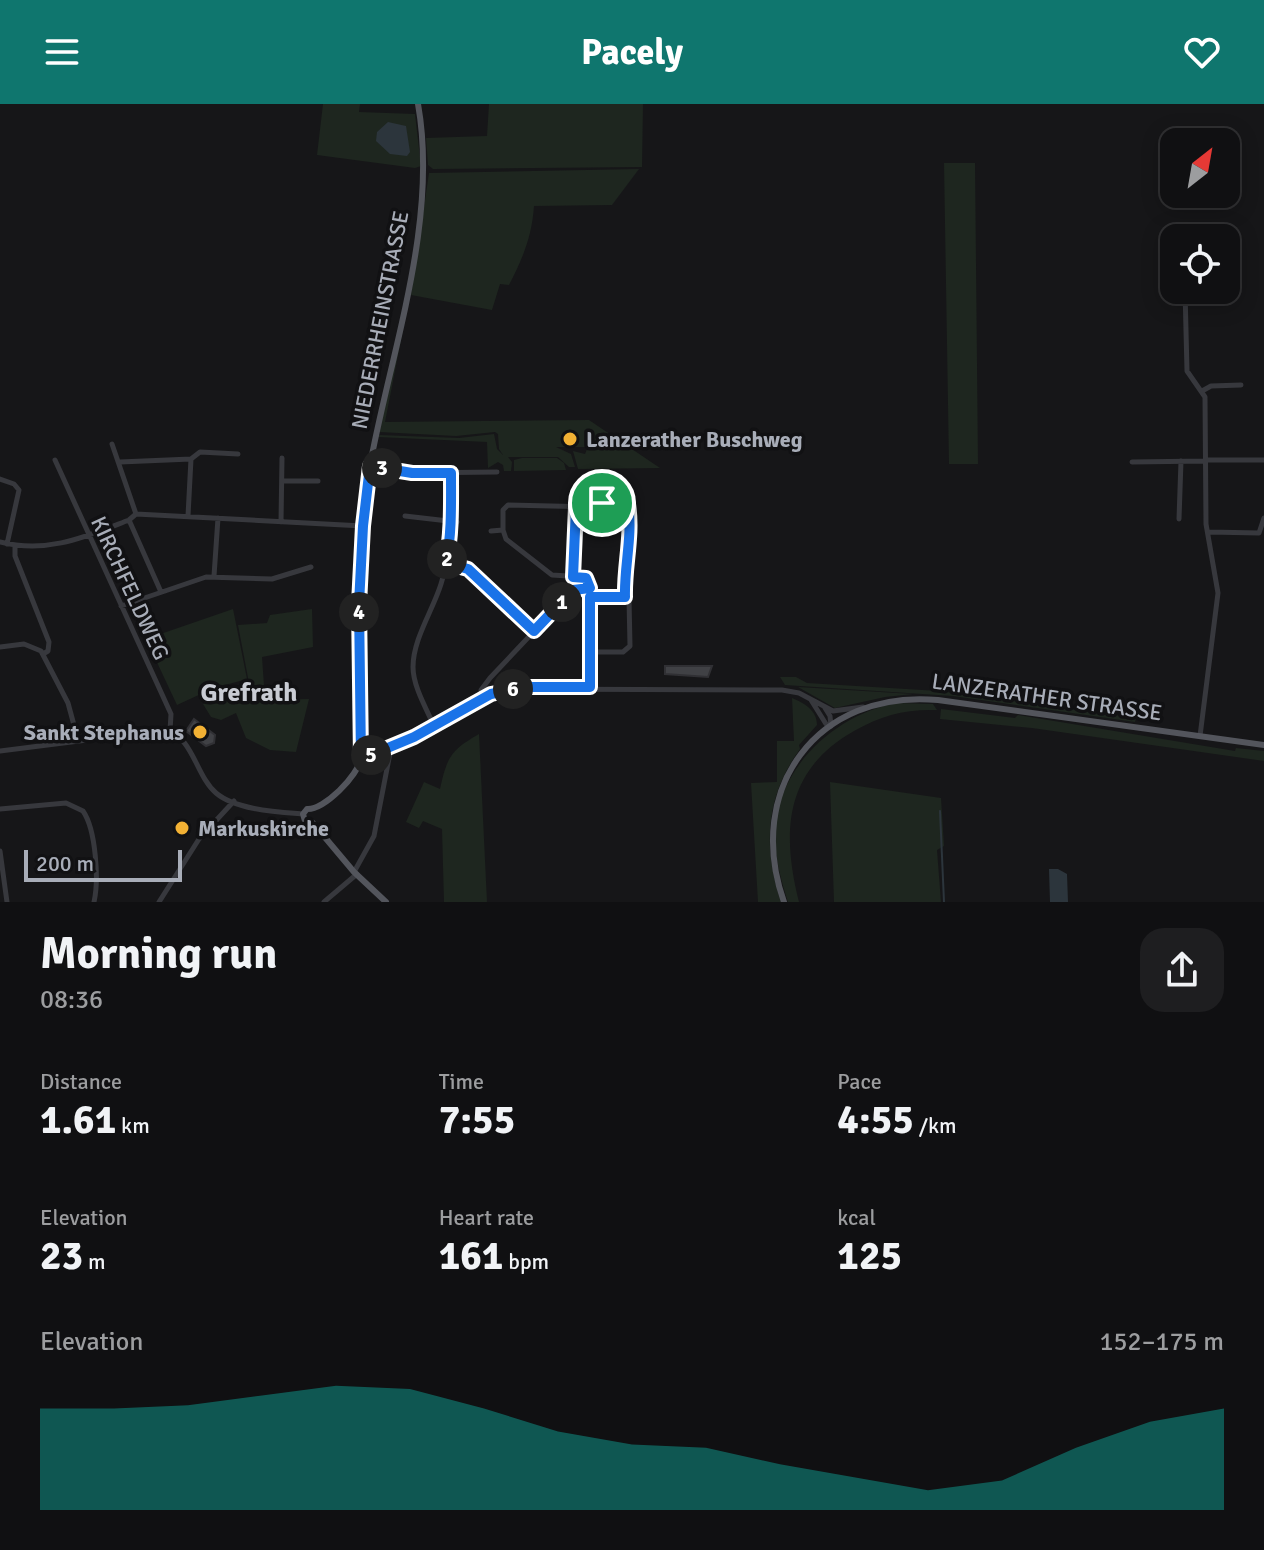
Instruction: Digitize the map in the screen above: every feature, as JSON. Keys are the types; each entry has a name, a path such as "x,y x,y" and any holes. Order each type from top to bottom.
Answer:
{"main road":[{"name":"NIEDERRHEINSTRASSE","path":"361,759 358,646 363,526 370,466 401,325 424,180 418,104"},
{"name":"LANZERATHER STRASSE","path":"784,902 772,852 776,801 797,760 831,726 868,706 908,698 938,700 1264,745"},
{"path":"361,759 347,783 313,810 307,809 303,814 305,821 312,822 386,902"},
{"path":"312,822 316,816 313,810"}],"street":[{"path":"1185,304 1187,371 1205,397 1206,524 1216,570 1218,609 1200,736"},
{"path":"1202,391 1211,386 1241,385"},
{"path":"112,444 136,514"},
{"path":"120,462 191,459 200,452 238,454"},
{"path":"281,522 282,458"},
{"path":"188,516 191,459"},
{"name":"KIRCHFELDWEG","path":"55,460 171,714 170,731"},
{"path":"1132,462 1264,460"},
{"path":"1179,519 1181,461"},
{"path":"370,466 412,473 497,472"},
{"path":"434,726 415,682 413,664 446,563 452,529 449,521 451,473"},
{"path":"0,479 14,484 19,490 4,543 15,546 54,546 129,520 136,514 363,526"},
{"path":"284,481 318,481"},
{"path":"590,687 590,588 586,578 557,577 506,539 503,510 506,505 595,507 606,501 628,504 630,562 624,575 625,597 629,602 628,650 591,652"},
{"path":"573,577 576,507"},
{"path":"405,516 457,522"},
{"path":"214,576 218,518"},
{"path":"1209,532 1259,533 1264,518"},
{"path":"129,520 161,592"},
{"path":"491,531 503,530"},
{"path":"15,546 15,556 49,642 48,651 43,654"},
{"path":"446,563 468,569 534,631"},
{"path":"121,606 214,576 272,579 311,567"},
{"path":"482,698 482,688 573,590 590,588"},
{"path":"590,597 625,597"},
{"path":"0,647 24,644 39,649 68,703 78,740"},
{"path":"361,759 434,726 482,698 525,687 782,690 838,712 868,706"},
{"path":"810,699 826,724 831,726"},
{"path":"823,706 830,716 831,726"},
{"path":"0,751 142,731 170,731 181,738 214,790 234,801 303,814"},
{"path":"324,902 356,873 374,836 391,747"},
{"path":"159,902 199,839 234,801"},
{"path":"0,809 66,803 83,811 89,821 97,874 94,902"},
{"path":"0,851 7,902"}],"shaded area":[{"path":"323,104 360,104 359,112 415,114 421,166 415,168 317,155"},
{"path":"489,104 643,104 642,167 433,169 428,165 426,138 487,136"},
{"path":"388,122 406,126 410,152 407,156 390,154 376,141 377,132"},
{"path":"944,163 975,163 978,464 949,464"},
{"path":"639,169 612,205 534,206 523,256 509,285 500,284 492,310 411,295 429,173"},
{"path":"409,299 385,422 589,420 660,468 578,469 573,451 585,454 588,447 556,447 571,454 575,467 569,467 558,457 508,457 512,462 511,471 504,471 503,465 498,462 488,468 487,442 378,437 459,438 494,434 497,449 503,455 495,432 456,436 379,432"},
{"path":"557,458 564,463 566,470 514,471 514,460"},
{"path":"233,609 247,679 225,685 222,690 206,698 203,693 177,705 146,639"},
{"path":"312,609 313,647 262,657 265,700 309,699 296,752 270,750 246,738 236,713 221,720 211,717 203,704 249,683 238,625 267,623 270,615"},
{"path":"780,677 796,677 807,683 939,691 1136,718 1135,722 953,696 785,685"},
{"path":"798,687 913,694 835,708"},
{"path":"792,698 812,711 817,725 799,745 800,749 788,767 774,804 771,862 781,902 758,902 751,783 777,782 777,741 794,741"},
{"path":"898,703 933,704 937,710 894,714 854,731 814,764 802,784 790,827 793,876 799,902 788,902 779,869 775,835 778,811 786,788 813,748 832,732 875,709"},
{"path":"941,709 1015,718 1018,715 1235,751 1236,748 1264,751 1264,761 1032,728 940,719"},
{"path":"479,734 487,902 444,902 442,829 423,821 419,828 406,822 424,782 440,789 452,756"},
{"path":"830,782 941,798 944,846 937,850 941,902 834,902"},
{"path":"1049,869 1058,869 1067,874 1068,902 1050,902"}],"building":[{"path":"665,666 712,666 708,677 665,674"},
{"name":"Sankt Stephanus","path":"194,719 215,735 214,743 206,746 186,731"}],"waterway":[{"path":"940,811 944,902"}],"place":[{"name":"Lanzerather Buschweg","path":"570,439"},
{"name":"Sankt Stephanus","path":"200,732"},
{"name":"Markuskirche","path":"182,828"}],"district":[{"name":"Grefrath","path":"249,693"}],"route":[{"path":"370,466 412,473 451,473 448,516 452,529 446,563 468,569 534,631 573,590 590,588 586,578 573,577 572,542 576,536 576,507 595,507 602,503 623,501 629,506 630,562 624,575 625,597 590,597 590,687 525,687 491,694 414,737 361,759 359,604 370,466"}]}
